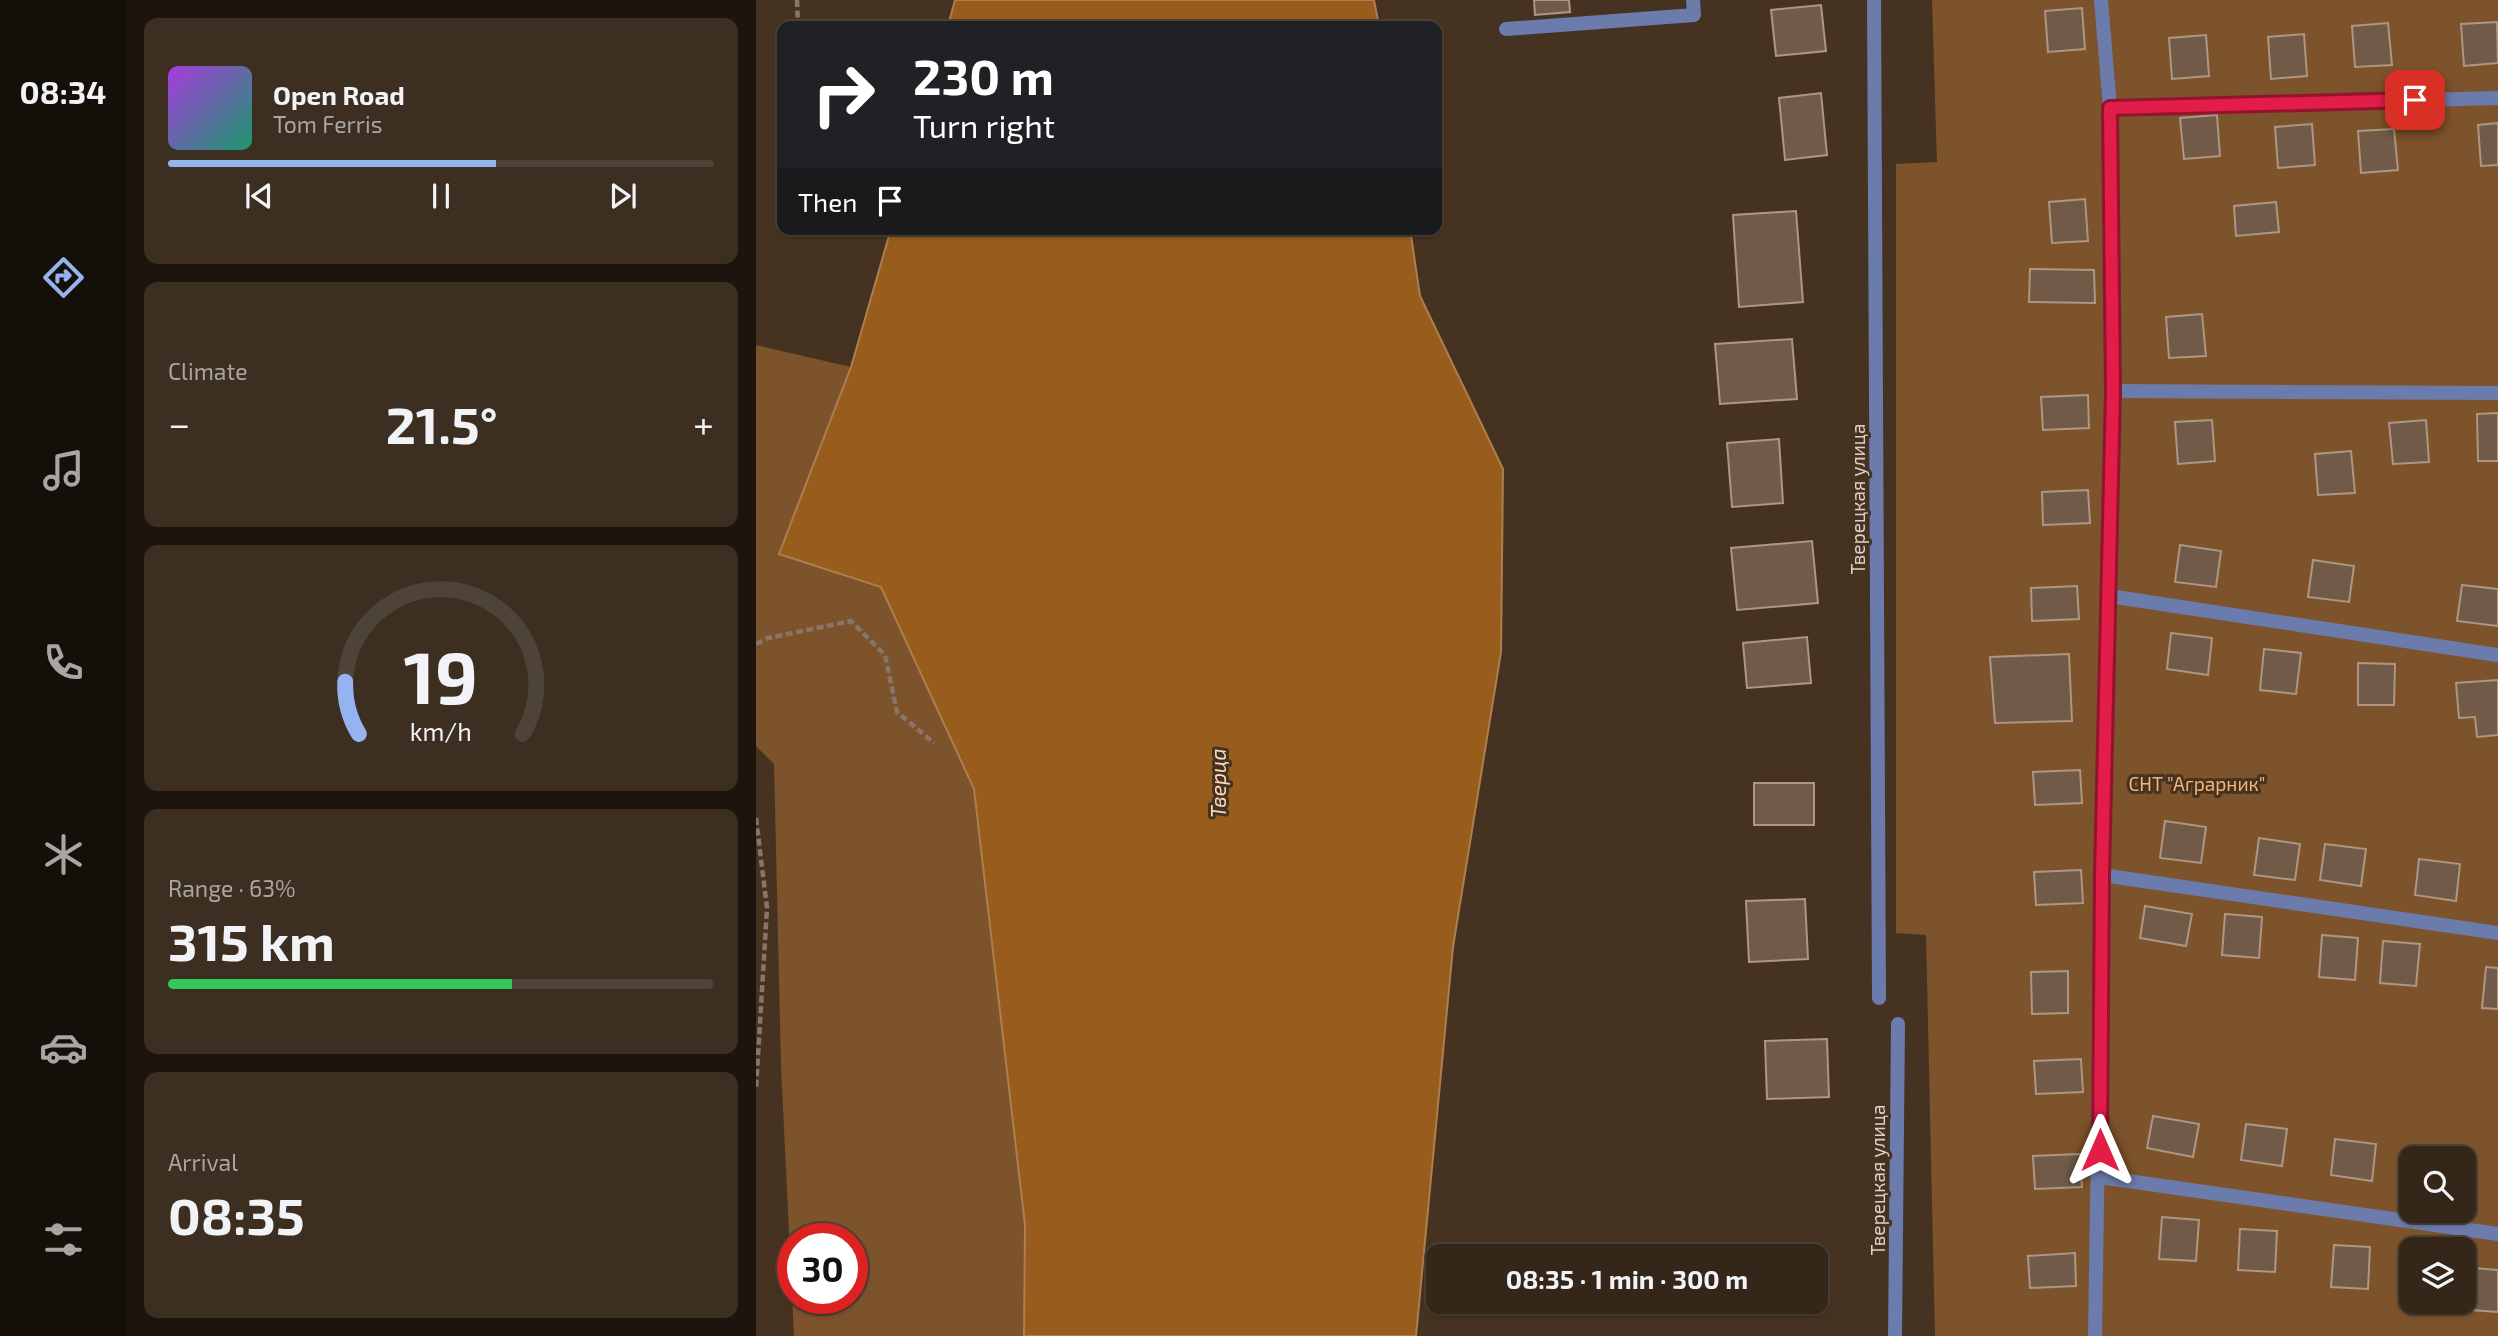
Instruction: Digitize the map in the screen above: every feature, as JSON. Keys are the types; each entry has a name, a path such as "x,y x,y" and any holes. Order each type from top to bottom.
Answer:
{"street":[{"path":"1506,29 1694,15 1693,0"},
{"name":"Тверецкая улица","path":"1874,0 1879,998"},
{"path":"2095,1336 2113,391 2110,108 2101,0"},
{"path":"2110,108 2498,98"},
{"path":"2113,391 2498,393"},
{"path":"2109,596 2497,655"},
{"path":"2102,875 2498,933"},
{"name":"Тверецкая улица","path":"1895,1336 1898,1024"},
{"path":"2099,1177 2498,1234"}],"path":[{"path":"797,0 799,21"},
{"path":"756,644 768,638 851,621 885,655 897,712 934,743"},
{"path":"756,818 767,908 756,1089"}],"green space":[{"name":"СНТ \"Аграрник\"","path":"1932,0 2498,0 2498,1336 1935,1336 1926,935 1896,933 1896,164 1937,162"},
{"path":"756,345 851,367 779,554 881,587 974,788 1025,1225 1024,1336 794,1336 793,1314 868,1314 868,1223 789,1223 781,1066 774,764 756,746"}],"water":[{"path":"955,0 1374,0 1378,21 949,21"},
{"name":"Тверца","path":"889,235 1411,235 1420,296 1503,469 1501,652 1453,947 1416,1336 1024,1336 1025,1225 974,789 881,587 779,554 851,367"}],"building":[{"path":"1534,0 1569,0 1570,12 1535,15"},
{"path":"1821,5 1826,51 1776,56 1771,10"},
{"path":"2082,8 2085,49 2048,52 2045,11"},
{"path":"2497,22 2498,63 2464,66 2461,24"},
{"path":"2388,23 2392,65 2355,67 2352,26"},
{"path":"2304,34 2307,76 2271,79 2268,37"},
{"path":"2206,35 2209,76 2172,79 2169,38"},
{"path":"1821,93 1827,155 1785,160 1779,98"},
{"path":"2217,115 2220,156 2184,159 2180,118"},
{"path":"2498,123 2498,165 2481,166 2478,125"},
{"path":"2312,124 2315,165 2278,168 2275,127"},
{"path":"2394,129 2398,170 2361,173 2358,131"},
{"path":"2085,199 2088,241 2052,243 2049,202"},
{"path":"2276,202 2279,232 2236,236 2234,206"},
{"path":"1796,211 1803,302 1739,307 1733,215"},
{"path":"2030,269 2094,270 2095,303 2029,302"},
{"path":"2202,314 2206,356 2169,358 2166,317"},
{"path":"1792,339 1797,399 1720,404 1715,344"},
{"path":"2088,395 2089,428 2043,430 2041,397"},
{"path":"2498,413 2498,461 2478,461 2477,414"},
{"path":"2212,420 2215,461 2178,464 2175,422"},
{"path":"2426,420 2429,462 2393,464 2389,423"},
{"path":"1779,439 1783,503 1732,507 1727,443"},
{"path":"2351,451 2355,493 2318,495 2315,454"},
{"path":"2088,490 2090,523 2043,525 2042,492"},
{"path":"1812,541 1818,603 1737,610 1731,548"},
{"path":"2180,545 2221,551 2216,587 2175,582"},
{"path":"2313,560 2354,566 2349,602 2308,597"},
{"path":"2462,585 2498,589 2498,626 2457,621"},
{"path":"2077,586 2079,619 2032,621 2031,588"},
{"path":"2171,633 2212,638 2208,675 2167,669"},
{"path":"1807,637 1811,683 1747,688 1743,643"},
{"path":"2264,649 2301,653 2296,694 2260,690"},
{"path":"2069,654 2072,721 1995,723 1990,657"},
{"path":"2358,663 2395,664 2394,705 2358,705"},
{"path":"2498,680 2498,735 2477,737 2475,717 2459,718 2456,683"},
{"path":"2080,770 2082,803 2035,805 2033,772"},
{"path":"1754,783 1814,783 1814,825 1754,825"},
{"path":"2165,821 2206,827 2201,863 2160,858"},
{"path":"2259,838 2300,844 2295,880 2254,875"},
{"path":"2325,844 2366,849 2361,886 2320,880"},
{"path":"2419,859 2460,864 2456,901 2415,895"},
{"path":"2081,870 2083,903 2036,905 2034,872"},
{"path":"1805,899 1808,959 1749,962 1746,901"},
{"path":"2145,906 2192,914 2186,946 2140,938"},
{"path":"2225,914 2262,917 2259,958 2222,955"},
{"path":"2322,935 2358,938 2355,980 2319,977"},
{"path":"2383,941 2420,944 2416,986 2380,983"},
{"path":"2486,967 2498,968 2498,1009 2482,1008"},
{"path":"2068,971 2068,1013 2032,1014 2031,972"},
{"path":"1827,1039 1829,1097 1767,1099 1765,1041"},
{"path":"2081,1059 2083,1092 2036,1094 2034,1061"},
{"path":"2153,1116 2199,1124 2193,1157 2147,1148"},
{"path":"2246,1124 2287,1129 2282,1166 2241,1160"},
{"path":"2335,1139 2376,1144 2372,1181 2331,1175"},
{"path":"2080,1154 2082,1187 2035,1189 2033,1156"},
{"path":"2162,1217 2199,1220 2196,1261 2159,1259"},
{"path":"2240,1229 2277,1231 2275,1272 2238,1270"},
{"path":"2334,1245 2370,1247 2368,1289 2331,1287"},
{"path":"2075,1253 2076,1286 2030,1288 2028,1256"},
{"path":"2476,1268 2498,1270 2498,1312 2476,1310"}],"route":[{"path":"2100,1150 2102,875 2113,391 2110,108 2415,100"}]}
